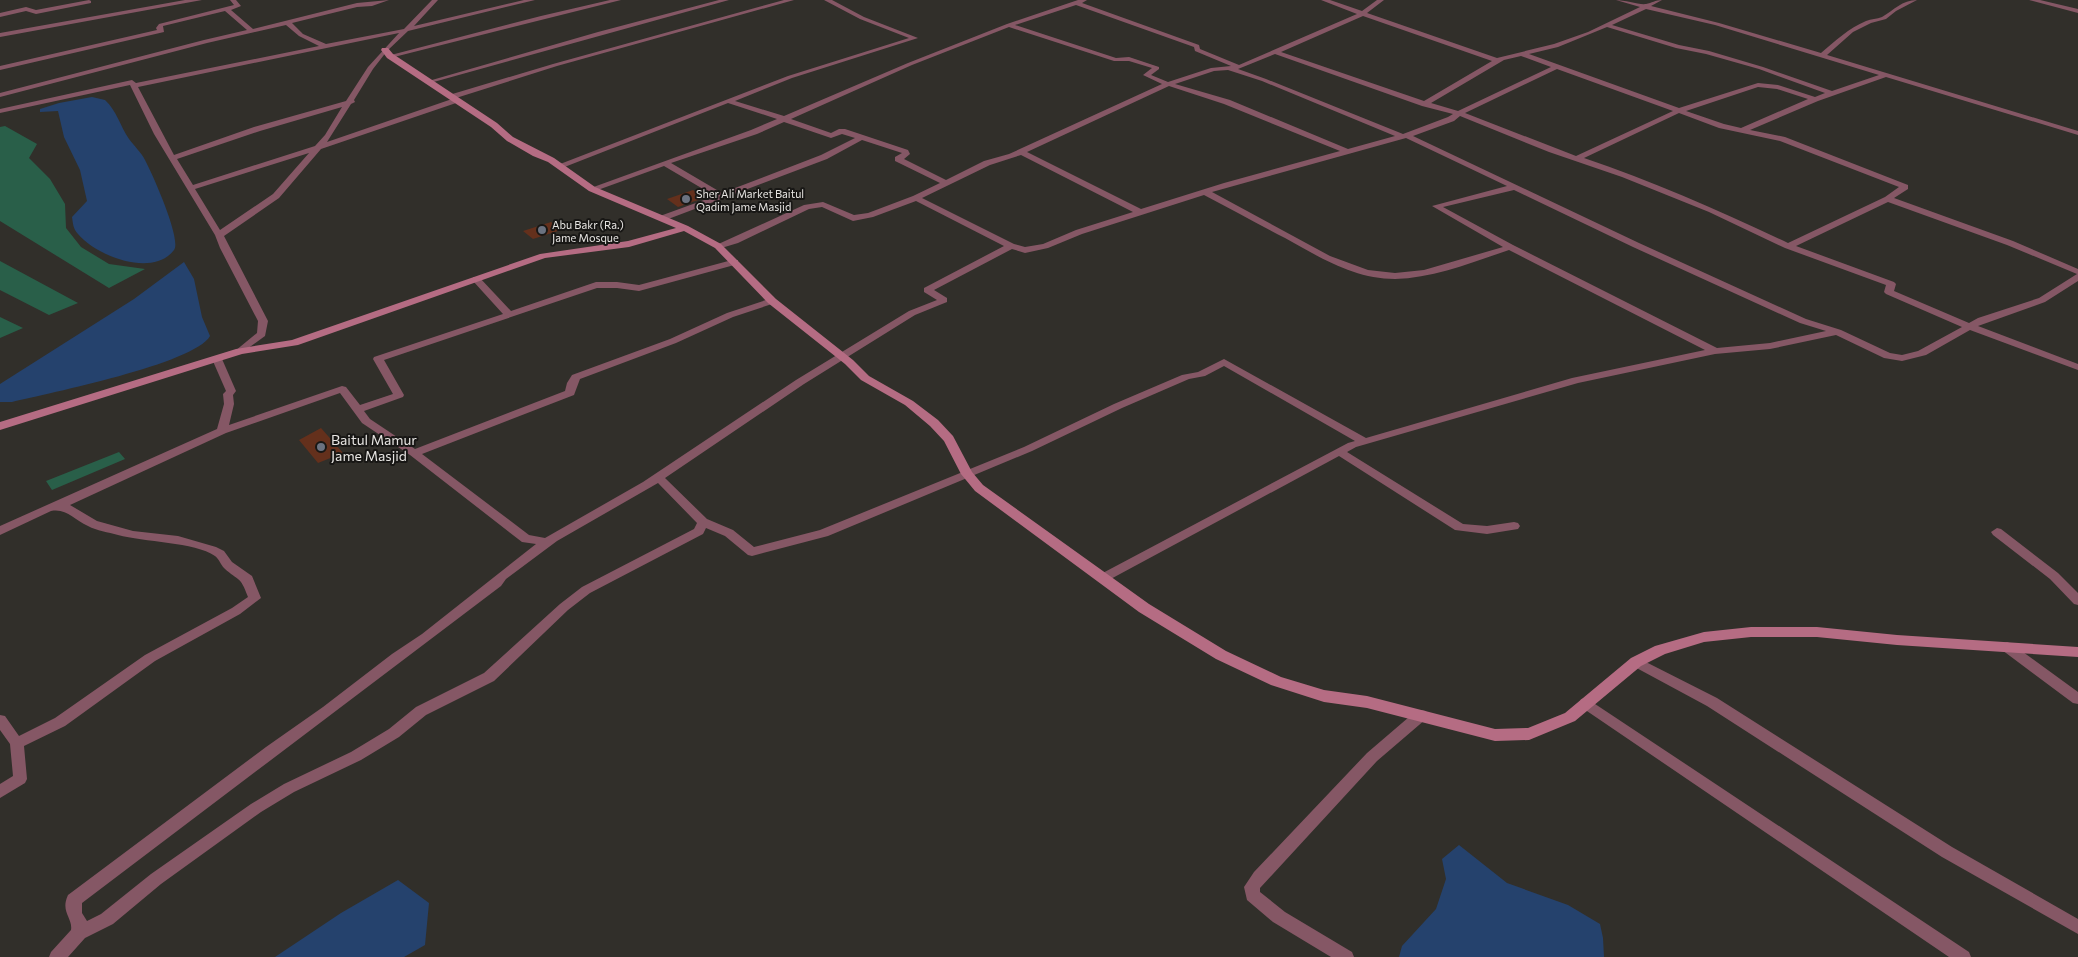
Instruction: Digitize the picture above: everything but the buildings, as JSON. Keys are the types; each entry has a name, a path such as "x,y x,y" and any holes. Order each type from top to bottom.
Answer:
{"street":[{"path":"0,35 199,0"},
{"path":"0,68 162,31 159,28 161,25 238,6 233,0"},
{"path":"0,95 215,38 386,0"},
{"path":"220,235 276,196 318,148 351,102 370,68 387,53 435,0"},
{"path":"134,86 406,30 532,0"},
{"path":"387,53 618,0"},
{"path":"428,82 600,32 726,0"},
{"path":"192,188 318,148 555,65 791,0"},
{"path":"559,166 790,77 915,38 862,18 827,0"},
{"path":"592,189 728,142 910,64 1009,25 1084,0"},
{"path":"1324,0 1498,61"},
{"path":"718,246 736,241 807,207 823,204 853,218 870,215 916,198 987,163 1021,152 1168,84 1213,68 1240,66 1275,52 1362,14 1381,0"},
{"path":"1619,0 1717,24 2078,132"},
{"path":"1425,104 1498,61 1556,46 1659,0"},
{"path":"1822,56 1852,31 1869,22 1884,18 1894,10 1914,0"},
{"path":"2032,0 2078,11"},
{"path":"0,15 26,9 36,12 88,1 105,16"},
{"path":"1076,3 1197,46 1197,50 1240,66"},
{"path":"226,9 252,31"},
{"path":"288,23 301,35 326,47"},
{"path":"1009,25 1116,60 1129,59 1157,68 1146,74 1168,84 1227,102 1346,151"},
{"path":"1606,25 1678,47 1707,52 1761,68 1832,93"},
{"path":"1275,52 1425,104 1460,113 1712,210 1788,246 1891,284 1889,292 1969,326 2078,367"},
{"path":"387,53 494,125 510,139 559,166 592,189 663,218 718,246 772,301 842,356 865,378 910,403 934,423 949,439 967,474 979,488 1144,608 1221,655 1276,682 1324,696 1366,702 1495,735 1529,734 1570,717 1636,662 1660,650 1704,637 1752,632 1817,632 1897,640 2078,652"},
{"path":"1522,54 1722,126 1782,139 1906,187 1888,198 1788,246"},
{"path":"916,198 1011,246 1025,250 1045,246 1079,232 1205,192 1404,136 1451,119 1556,67"},
{"path":"1227,68 1264,80 1404,136 1803,321 1838,332 1888,356 1902,358 1922,352 1981,320 2042,300 2078,277"},
{"path":"1743,130 1815,99 1886,75"},
{"path":"0,111 132,82 173,158 220,235 224,248 263,321 262,334 240,351"},
{"path":"1578,158 1678,111 1758,84 1778,87 1815,99"},
{"path":"728,101 783,118 831,136 842,131 905,152 906,154 898,159 946,183"},
{"path":"173,158 248,132 351,102"},
{"path":"663,218 824,157 860,138"},
{"path":"1021,152 1140,212"},
{"path":"664,163 721,196"},
{"path":"1515,187 1436,206 1510,247 1715,351"},
{"path":"1205,192 1347,268 1377,275 1397,276 1429,271 1460,264 1510,247"},
{"path":"1888,198 2010,243 2078,272"},
{"path":"0,426 217,360 240,351 294,342 542,256 629,244 685,228"},
{"path":"79,933 80,924 74,915 74,900 271,751 328,711 397,657 427,637 548,542 658,477 710,440 912,313 944,300 927,290 1011,246"},
{"path":"357,410 399,395 378,359 596,285 639,288 735,262"},
{"path":"476,279 509,315"},
{"path":"414,453 570,393 572,383 576,377 673,341 730,315 772,301"},
{"path":"1102,578 1352,445 1576,380 1715,351 1770,346 1838,332"},
{"path":"217,360 231,391 228,394 229,404 222,430"},
{"path":"658,477 704,522 729,533 752,552 824,533 1028,449 1132,400 1186,377 1201,374 1224,362 1364,442"},
{"path":"0,531 222,430 342,389 366,421 414,453 526,539 548,542"},
{"path":"1340,452 1459,527 1470,530 1505,530 1514,526"},
{"path":"17,743 60,722 150,658 236,611 255,598 248,579 228,565 220,554 212,550 178,540 133,535 93,524 70,509 56,506"},
{"path":"57,957 79,933 107,919 156,879 256,808 289,788 356,756 394,733 421,711 489,677 564,607 586,590 699,531 704,522"},
{"path":"1997,532 2054,576 2078,601"},
{"path":"2007,647 2078,700"},
{"path":"1636,662 1712,702 1947,852 2078,927"},
{"path":"1586,704 1962,957"},
{"path":"1346,957 1279,917 1253,895 1252,887 1259,877 1372,757 1421,715"},
{"path":"0,720 17,743 20,779 0,792"}],"green space":[{"path":"5,126 37,144 29,158 50,179 65,204 66,228 81,247 109,264 145,269 109,288 0,221 0,127"},
{"path":"0,261 78,303 49,315 0,290"},
{"path":"0,317 23,328 0,338"},
{"path":"119,452 125,459 52,490 46,481"}],"water":[{"path":"92,97 105,100 109,104 129,139 143,157 154,178 174,234 174,250 165,258 153,262 125,261 98,250 86,242 75,230 72,217 87,201 80,170 64,137 58,111 40,112 40,109 59,103"},
{"path":"184,262 194,279 202,317 210,336 198,347 178,357 150,367 87,385 12,402 0,402 0,384 134,299"},
{"path":"1459,845 1507,883 1568,905 1600,924 1604,957 1399,957 1402,946 1436,909 1446,879 1442,859"},
{"path":"398,880 429,903 425,945 404,957 275,957 341,913"}],"place":[{"name":"Sher Ali Market Baitul Qadim Jame Masjid","path":"686,199"},
{"name":"Abu Bakr (Ra.) Jame Mosque","path":"542,230"},
{"name":"Baitul Mamur Jame Masjid","path":"321,447"}]}
